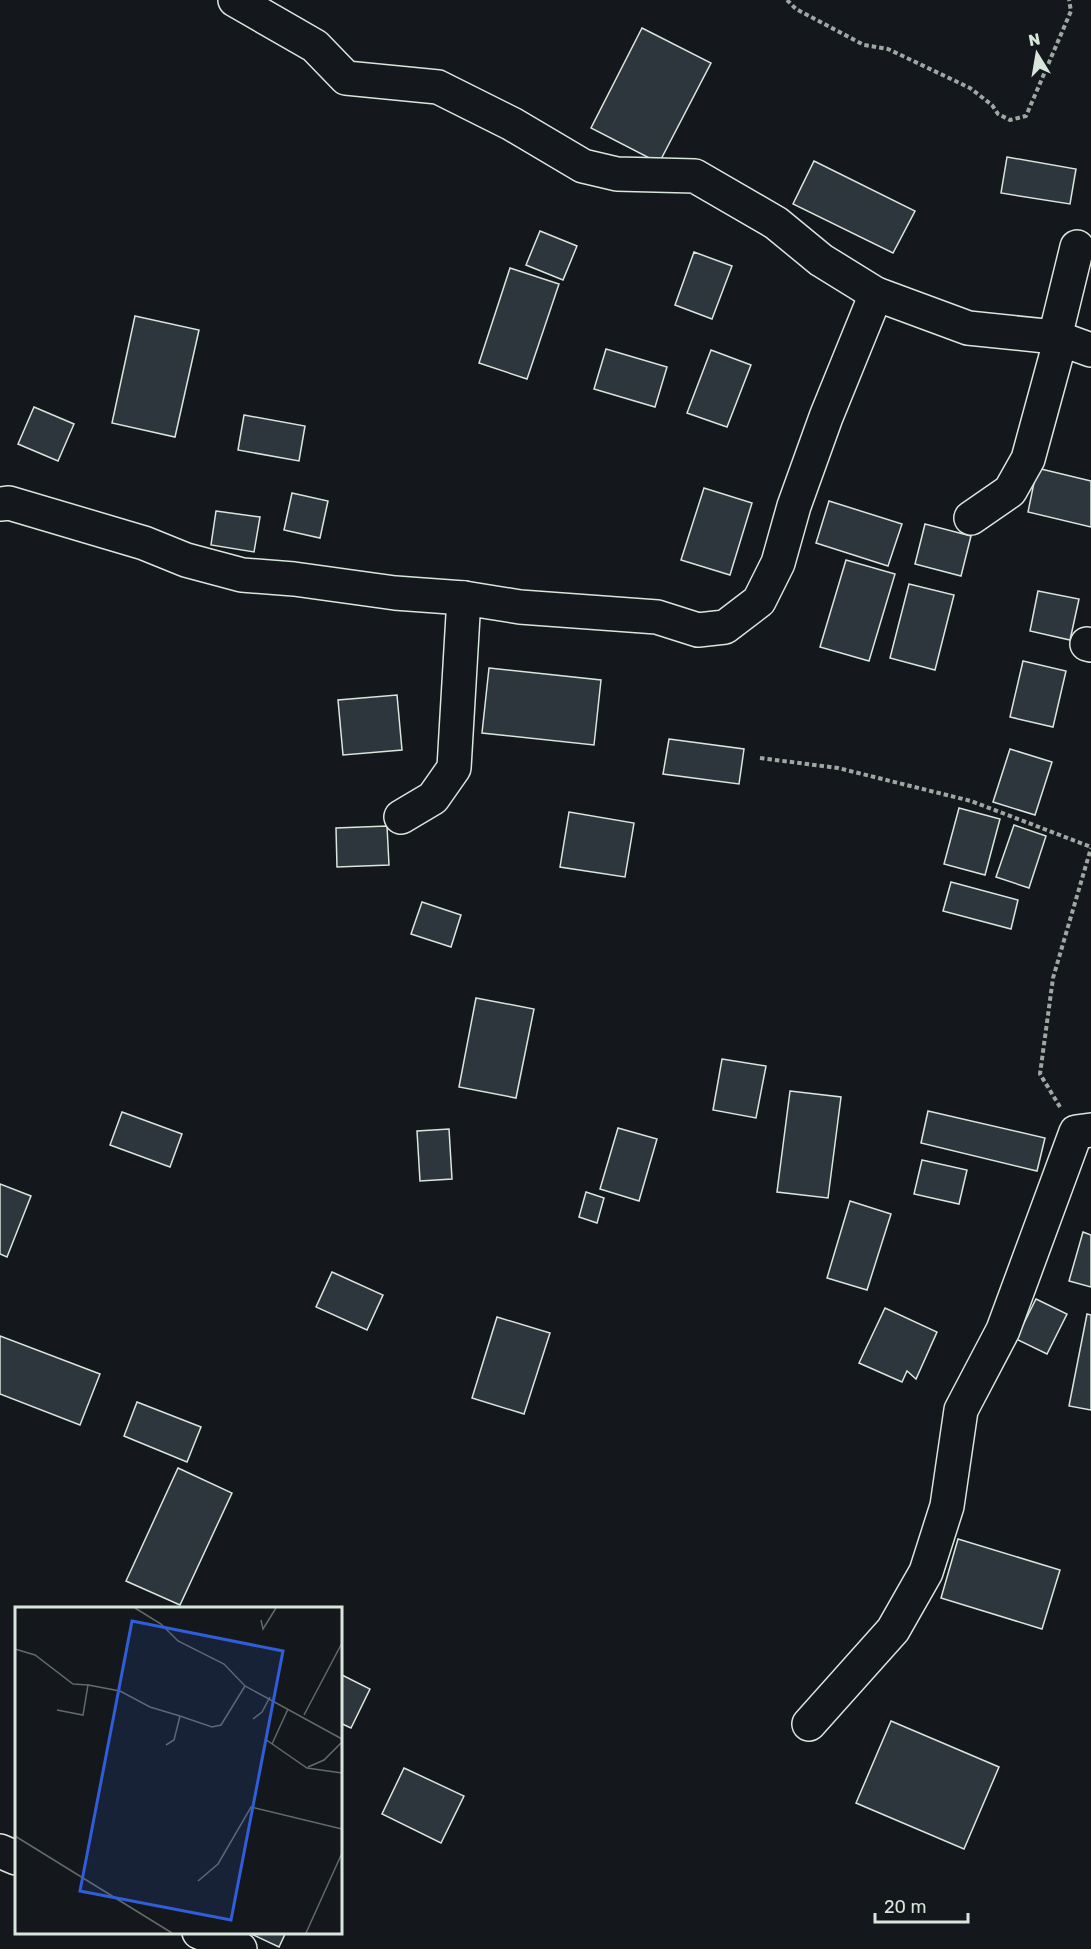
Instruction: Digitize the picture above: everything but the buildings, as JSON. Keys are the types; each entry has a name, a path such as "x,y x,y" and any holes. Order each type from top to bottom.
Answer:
{"street":[{"path":"235,0 315,46 346,78 438,87 512,124 584,166 617,174 695,176 776,223 820,260 876,294 968,328 1058,337 1091,350"},
{"path":"971,518 1010,491 1028,459 1077,247"},
{"path":"0,504 9,503 144,543 186,560 242,575 294,579 395,593 464,598 520,607 657,617 698,630 725,627 759,601 778,563 794,506 826,417 876,294"},
{"path":"401,817 433,798 454,768 464,598"},
{"path":"809,1724 893,1630 926,1572 947,1506 961,1410 1004,1330 1084,1131"},
{"path":"0,1851 15,1858"},
{"path":"205,1934 240,1949"}],"path":[{"path":"787,0 796,9 864,45 888,49 970,88 992,105 998,114 1010,120 1026,116 1033,105 1040,79 1071,11 1069,0"},
{"path":"759,758 838,768 971,801 1091,847 1053,978 1040,1074 1084,1131"}]}
